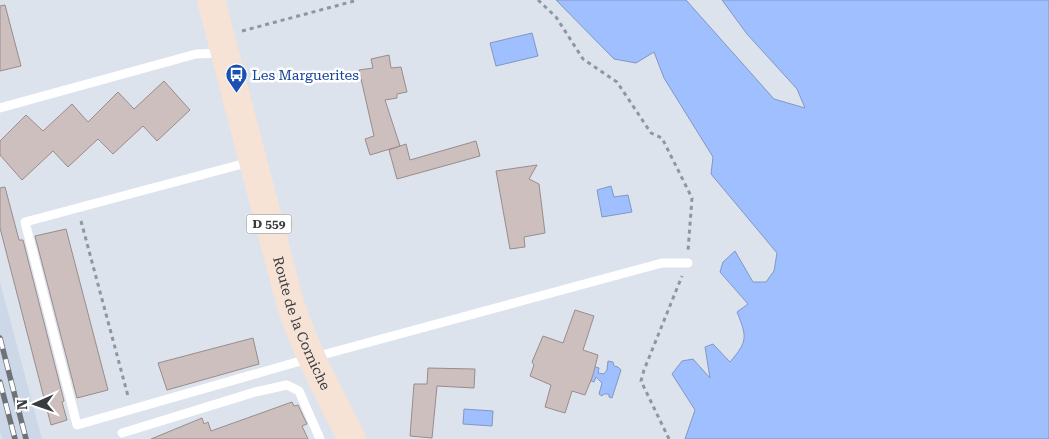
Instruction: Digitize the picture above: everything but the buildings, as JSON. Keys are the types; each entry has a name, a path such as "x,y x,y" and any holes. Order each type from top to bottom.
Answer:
{"main road":[{"name":"Route de la Corniche","path":"211,0 298,329 352,439"}],"lane":[{"path":"0,108 223,45"},
{"path":"253,161 25,222 77,425 311,358 662,263 688,263"},
{"path":"122,434 255,392 287,385 299,391 320,439"}],"path":[{"path":"223,45 358,0"},
{"path":"538,0 556,17 583,59 617,82 651,133 662,138 692,198 688,263 641,381 669,439"},
{"path":"78,208 132,409"}],"shaded area":[{"path":"0,282 42,439 2,439 0,432"}],"water":[{"path":"556,0 686,0 774,99 805,108 797,89 747,34 722,0 1049,0 1049,439 685,439 695,410 672,374 682,361 693,359 710,378 705,347 713,344 730,362 743,344 743,327 737,312 748,304 720,272 723,262 735,251 753,282 766,282 774,271 777,253 711,174 713,157 664,78 654,52 636,63 614,59"},
{"path":"532,33 538,56 496,66 490,43"},
{"path":"611,186 614,197 628,195 632,212 602,217 597,190"},
{"path":"576,361 599,368 598,373 604,374 607,370 608,361 613,362 614,366 621,370 612,398 609,397 609,394 602,396 599,394 602,383 596,377 594,382 572,374"},
{"path":"464,409 493,411 492,426 463,424"}],"railway":[{"path":"0,338 26,439"},
{"path":"0,382 15,439"}],"place":[{"name":"Les Marguerites","path":"236,94"}]}
